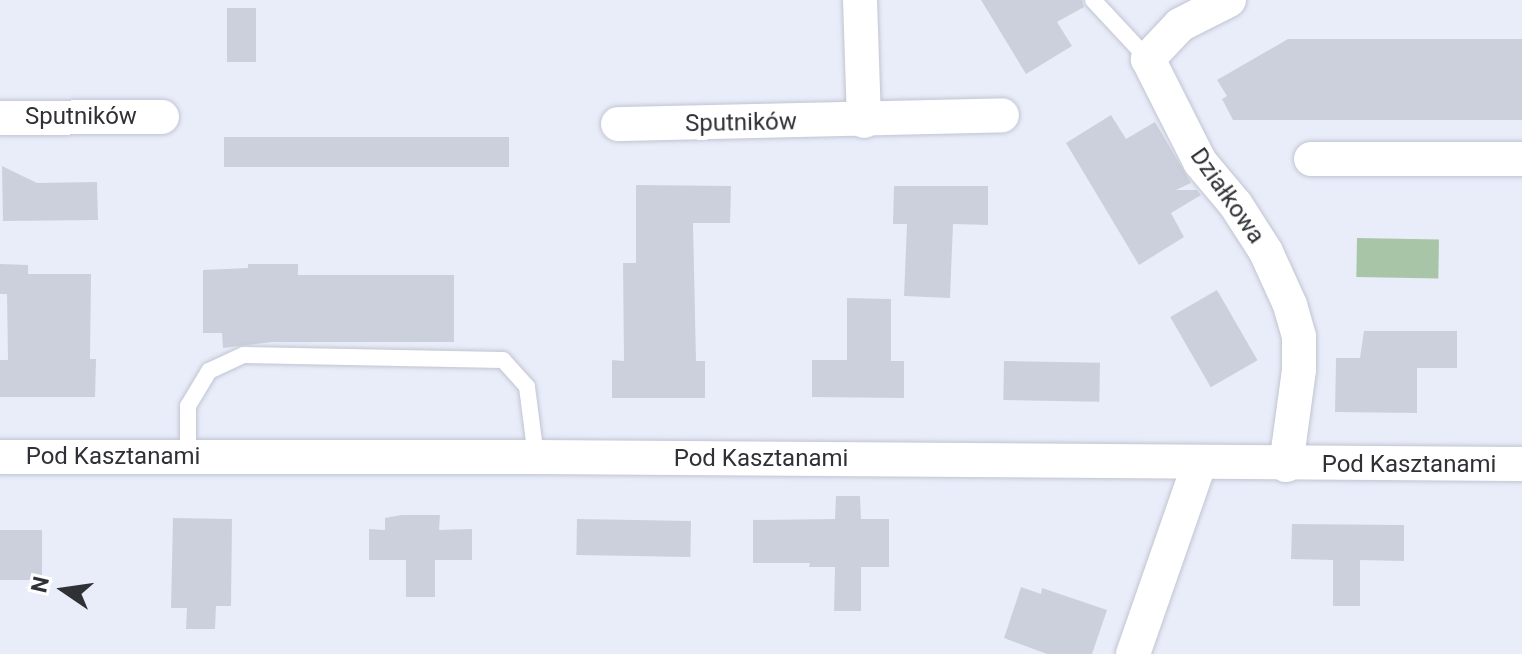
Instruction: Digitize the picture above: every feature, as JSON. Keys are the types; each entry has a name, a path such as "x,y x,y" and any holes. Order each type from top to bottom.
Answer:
{"street":[{"path":"860,0 864,121"},
{"path":"1148,59 1180,25 1229,0"},
{"name":"Działkowa","path":"1148,59 1200,162 1236,205 1266,252 1290,305 1299,337 1299,370 1286,465"},
{"name":"Sputników","path":"618,124 864,121 1002,115"},
{"name":"Sputników","path":"0,118 162,117"},
{"path":"1311,159 1522,159"},
{"name":"Pod Kasztanami","path":"0,457 536,457 1286,465 1522,464"},
{"path":"1133,654 1200,462"}],"lane":[{"name":"Działkowa","path":"1093,0 1148,59"},
{"path":"188,456 188,406 209,371 244,355 503,360 527,387 536,457"}],"green space":[{"path":"1357,238 1439,239 1438,278 1356,277"}],"building":[{"path":"981,0 1082,0 1084,7 1057,22 1072,46 1026,74"},
{"path":"227,8 256,8 256,62 227,62"},
{"path":"1288,39 1522,39 1522,120 1233,120 1222,99 1227,96 1217,80"},
{"path":"1111,115 1126,139 1155,122 1191,183 1176,190 1197,190 1201,195 1171,213 1184,237 1139,265 1066,143"},
{"path":"224,137 509,137 509,167 224,167"},
{"path":"2,166 37,183 97,182 98,220 3,221"},
{"path":"636,185 731,186 730,223 693,223 696,361 705,361 705,398 612,398 612,360 624,361 623,263 636,263"},
{"path":"894,186 988,186 988,225 953,224 950,298 904,296 907,224 893,224"},
{"path":"0,264 28,265 28,274 91,274 90,359 96,359 95,397 0,397 0,360 8,360 7,294 0,294"},
{"path":"248,264 298,264 298,275 454,275 454,342 272,342 223,348 222,333 203,333 203,270 248,268"},
{"path":"1217,290 1258,360 1211,387 1170,317"},
{"path":"847,298 891,299 891,361 904,361 904,398 812,397 812,360 847,360"},
{"path":"1364,331 1457,331 1457,368 1417,368 1417,413 1335,412 1336,358 1360,358"},
{"path":"1004,361 1100,363 1099,402 1003,400"},
{"path":"836,496 860,496 861,519 889,519 889,567 861,567 861,611 834,611 835,567 809,567 810,563 753,563 753,520 835,519"},
{"path":"440,515 439,530 472,529 472,560 435,560 435,597 406,597 406,560 369,560 369,529 385,530 385,518"},
{"path":"173,518 232,519 231,606 216,606 215,629 186,629 187,608 171,608"},
{"path":"577,519 691,521 690,557 576,555"},
{"path":"1292,524 1404,525 1404,561 1360,560 1360,606 1333,606 1333,560 1291,559"},
{"path":"0,530 42,530 42,580 0,580"},
{"path":"1021,587 1041,594 1042,588 1107,610 1092,654 1047,654 1004,638"}]}
